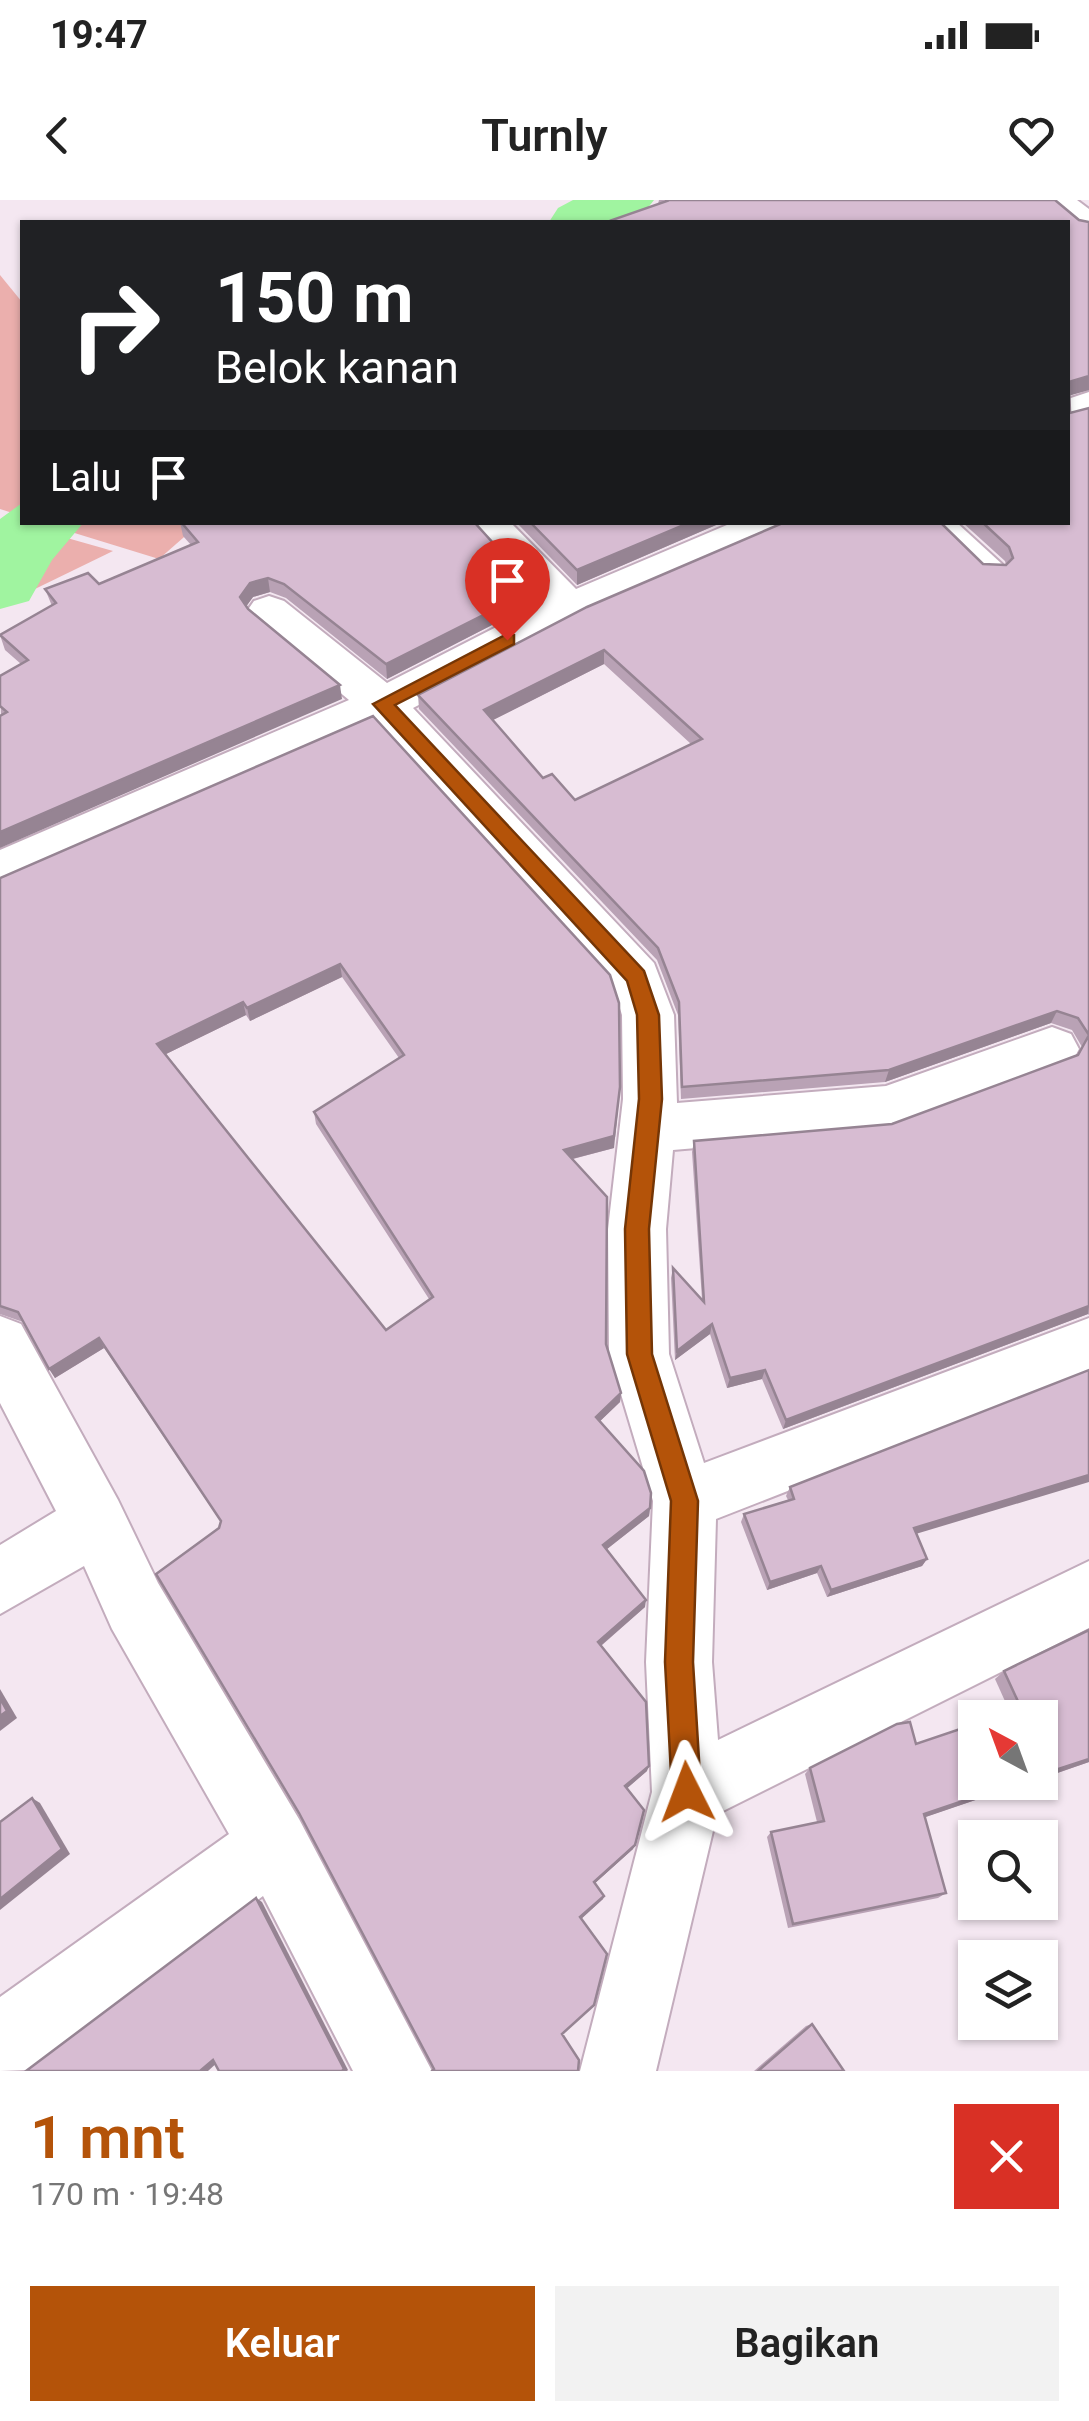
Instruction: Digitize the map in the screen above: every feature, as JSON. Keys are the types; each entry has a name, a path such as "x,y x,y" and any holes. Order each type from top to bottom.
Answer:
{"street":[{"path":"1055,200 1089,225"},
{"path":"489,525 570,608"},
{"path":"0,871 383,704 570,608 765,525"},
{"path":"270,611 383,704 636,977 648,1015 648,1129 637,1229 640,1354 684,1501 679,1662 687,1792 618,2071"},
{"path":"648,1129 888,1108 1052,1049"},
{"path":"0,1343 96,1522 134,1606 274,1844 394,2071"},
{"path":"684,1501 1089,1346"},
{"path":"0,1582 96,1522"},
{"path":"687,1792 1089,1594"},
{"path":"0,2043 274,1844"}],"lane":[{"path":"943,525 992,570"}],"shaded area":[{"path":"0,275 20,300 20,515 0,509"},
{"path":"0,519 113,551 0,606"},
{"path":"48,525 198,525 159,559"}],"building":[{"path":"666,200 1055,200 1079,220 1089,222 1089,376 1070,382 1070,220 612,220"},
{"path":"1089,408 1089,1035 1078,1018 1057,1011 889,1070 682,1087 679,1002 658,948 418,695 587,607 778,525 943,525 983,564 1006,565 1013,558 1009,547 985,525 1070,525 1070,413","holes":["604,650 702,739 575,800 552,774 543,778 484,710"]},
{"path":"184,525 477,525 535,589 386,664 284,584 268,578 250,583 240,597 248,609 340,685 0,832 0,716 7,712 0,706 0,676 28,660 0,635 56,603 45,589 88,573 99,584 198,542"},
{"path":"533,525 684,525 577,570"},
{"path":"373,716 610,975 619,1003 620,1087 614,1136 564,1150 607,1197 606,1344 621,1393 596,1417 644,1471 651,1493 650,1508 603,1545 646,1600 598,1642 646,1702 649,1766 625,1786 644,1810 635,1845 594,1882 604,1896 580,1917 607,1954 594,2005 562,2034 579,2060 578,2071 432,2071 299,1813 156,1574 219,1528 221,1521 99,1338 49,1369 18,1312 0,1306 0,878","holes":["340,964 404,1055 314,1112 433,1297 386,1330 157,1044 243,1002 247,1008"]},
{"path":"1089,1035 1089,1306 786,1420 765,1370 730,1378 712,1324 677,1351 673,1268 704,1302 694,1141 892,1124 1078,1055"},
{"path":"1089,1370 1089,1475 914,1528 927,1559 831,1590 821,1566 770,1582 744,1514 794,1499 790,1487"},
{"path":"1089,1630 1089,1759 1058,1769 1058,1700 1017,1700 1004,1671"},
{"path":"0,1698 7,1711 0,1716"},
{"path":"910,1722 916,1744 958,1730 958,1800 966,1800 924,1814 946,1893 793,1924 771,1832 824,1821 810,1768 897,1724"},
{"path":"32,1798 62,1849 0,1899 0,1822"},
{"path":"256,1898 342,2071 219,2071 213,2060 200,2071 26,2071"},
{"path":"812,2024 844,2071 758,2071"}],"waterway":[{"path":"586,220 621,200"},
{"path":"0,582 19,546 42,525"}],"route":[{"path":"507,640 383,704 636,977 648,1015 650,1099 637,1229 640,1354 684,1501 679,1662 687,1792"}]}
